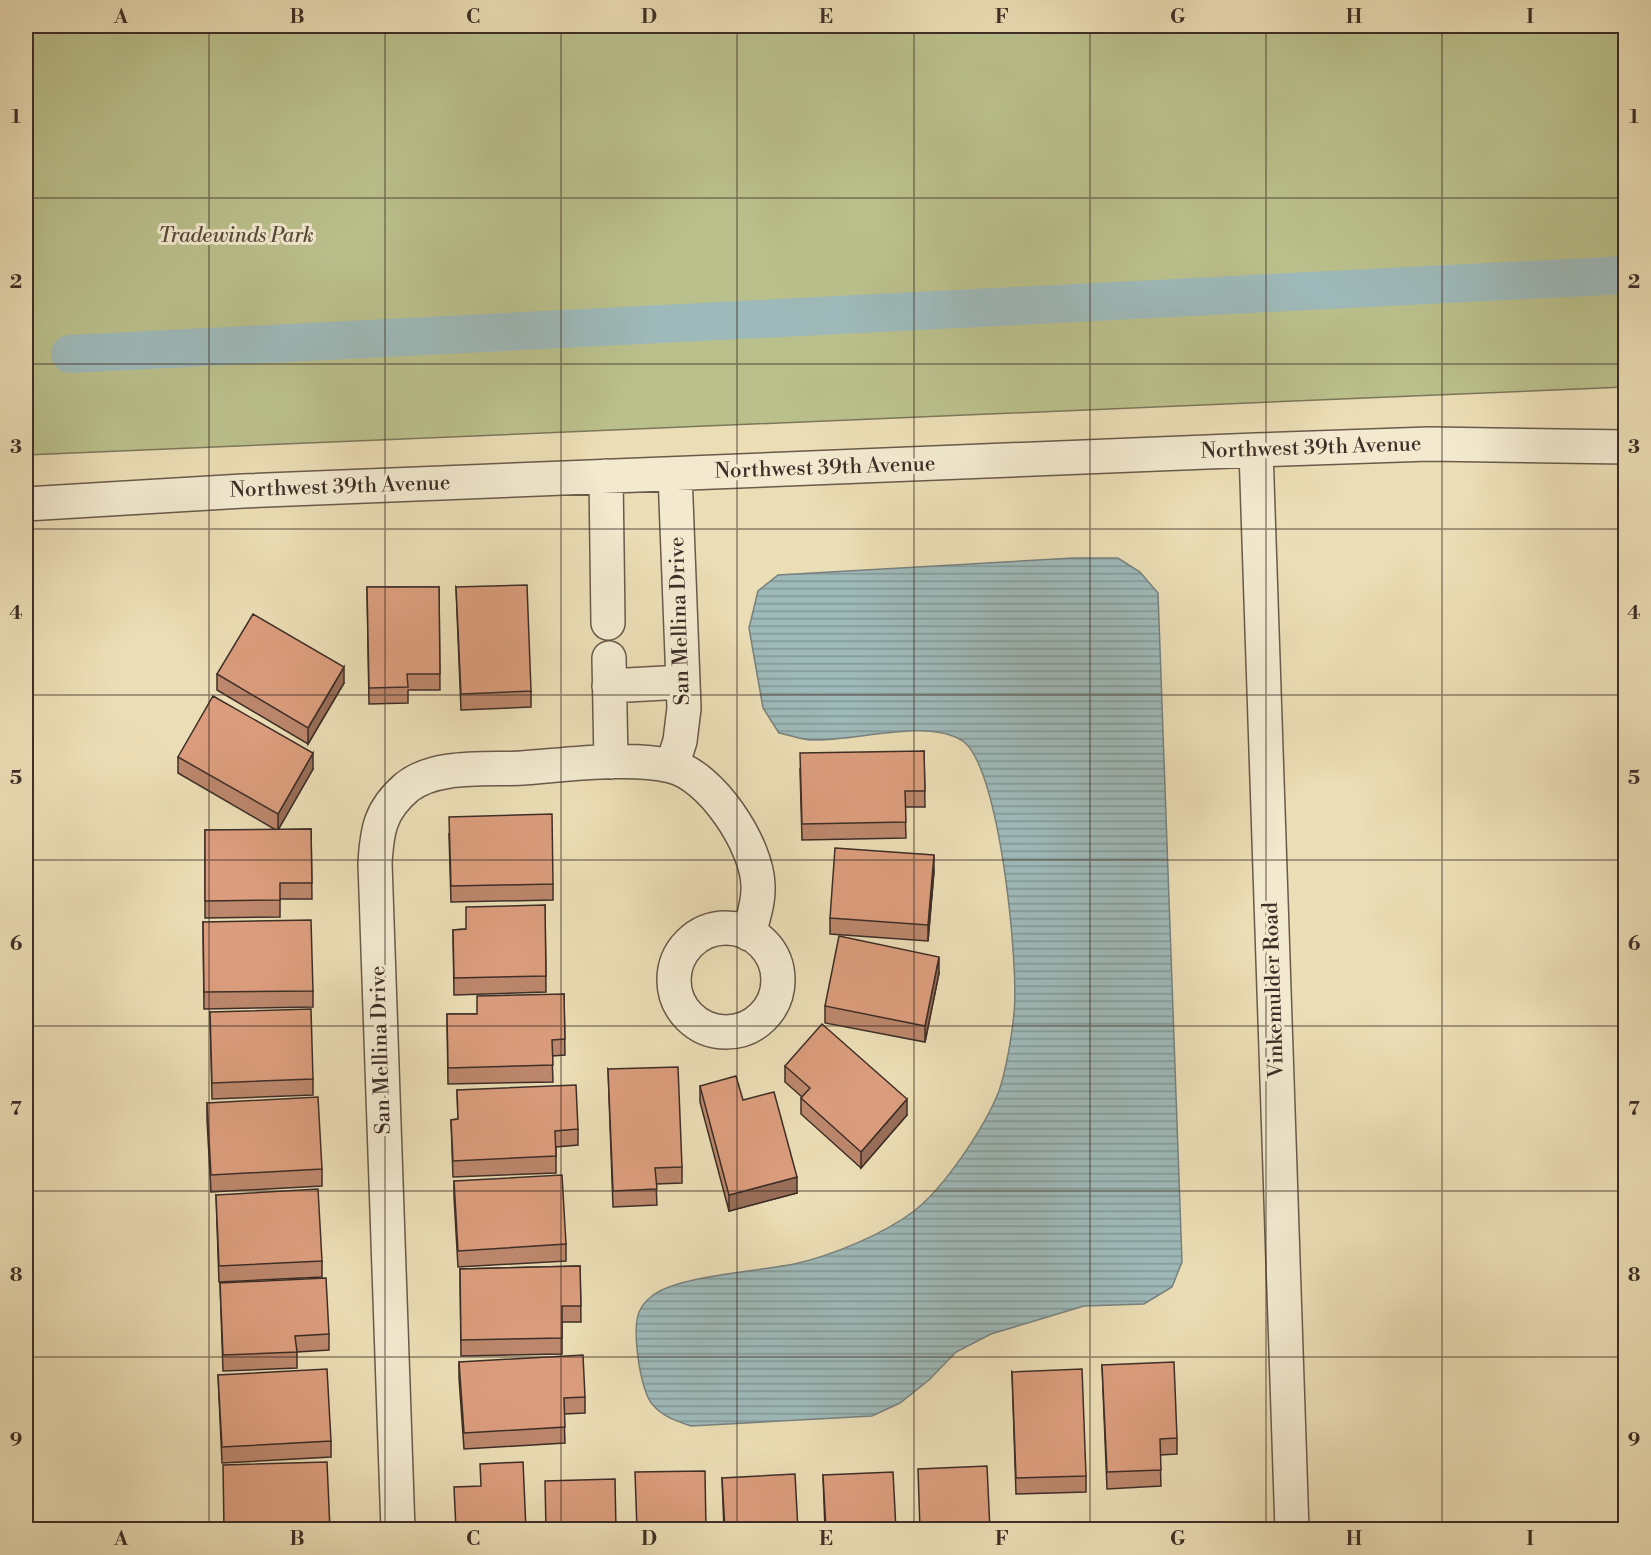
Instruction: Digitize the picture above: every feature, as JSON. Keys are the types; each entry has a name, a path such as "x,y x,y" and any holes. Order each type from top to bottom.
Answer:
{"street":[{"name":"Northwest 39th Avenue","path":"26,504 243,491 1256,450 1429,444 1626,447"},
{"name":"Vinkemulder Road","path":"1256,450 1292,1530"},
{"name":"San Mellina Drive","path":"672,766 680,741 683,682 675,474"},
{"path":"606,476 608,623"},
{"path":"611,762 609,672 683,682"},
{"name":"San Mellina Drive","path":"398,1530 375,863 377,830 389,806 409,786 436,773 611,762 672,766 695,777 715,798 739,827 753,857 758,884 756,908 749,934"}],"green space":[{"name":"Tradewinds Park","path":"26,26 1625,26 1625,387 26,455"}],"water":[{"path":"1073,558 1118,558 1140,572 1158,593 1182,1262 1172,1287 1144,1304 1084,1306 991,1334 956,1352 929,1380 900,1403 872,1416 691,1426 670,1418 652,1404 641,1373 636,1330 637,1318 645,1303 662,1290 678,1284 719,1275 794,1264 824,1256 873,1236 914,1211 938,1188 963,1156 993,1106 1004,1073 1014,1013 1013,954 1004,870 988,789 977,760 964,742 932,731 891,732 829,740 804,739 779,733 763,708 749,628 758,591 778,575"}],"building":[{"path":"527,585 531,691 461,694 456,587"},
{"path":"367,587 439,587 440,674 407,674 408,687 369,688"},
{"path":"253,614 344,667 308,728 217,674"},
{"path":"213,696 313,753 278,814 178,757"},
{"path":"924,751 925,791 905,791 906,822 802,824 800,753"},
{"path":"552,814 553,884 451,886 449,817"},
{"path":"311,829 312,883 280,883 280,900 205,901 205,830"},
{"path":"835,848 934,855 928,925 830,918"},
{"path":"545,905 546,976 454,978 453,930 466,929 466,907"},
{"path":"311,920 313,991 204,992 203,922"},
{"path":"839,936 939,957 925,1026 825,1006"},
{"path":"564,994 565,1039 552,1040 553,1065 448,1068 447,1014 477,1014 477,996"},
{"path":"311,1009 313,1079 212,1083 210,1012"},
{"path":"822,1024 907,1099 861,1152 801,1098 810,1088 785,1066"},
{"path":"678,1067 682,1167 655,1168 657,1189 613,1191 608,1069"},
{"path":"736,1076 743,1100 774,1092 797,1177 729,1195 700,1086"},
{"path":"576,1085 578,1129 555,1131 556,1156 453,1161 451,1120 458,1119 457,1090"},
{"path":"318,1097 322,1169 211,1175 207,1103"},
{"path":"562,1175 566,1244 458,1251 454,1181"},
{"path":"318,1189 322,1261 219,1266 216,1195"},
{"path":"580,1266 581,1306 562,1306 562,1338 461,1340 460,1269"},
{"path":"326,1278 329,1334 295,1336 297,1352 223,1355 220,1283"},
{"path":"583,1355 585,1397 564,1398 565,1427 464,1433 459,1362"},
{"path":"1174,1362 1177,1438 1160,1439 1161,1470 1107,1472 1102,1365"},
{"path":"327,1369 331,1441 222,1447 218,1375"},
{"path":"1082,1369 1086,1476 1016,1478 1012,1372"},
{"path":"327,1462 330,1530 224,1530 223,1465"},
{"path":"523,1462 526,1530 456,1530 454,1487 481,1486 480,1464"},
{"path":"987,1466 990,1530 920,1530 918,1469"},
{"path":"705,1471 706,1530 637,1530 635,1472"},
{"path":"893,1472 896,1530 826,1530 823,1475"},
{"path":"795,1474 798,1530 725,1530 722,1478"},
{"path":"615,1479 616,1530 546,1530 545,1481"}],"waterway":[{"path":"70,354 1626,275"}]}
